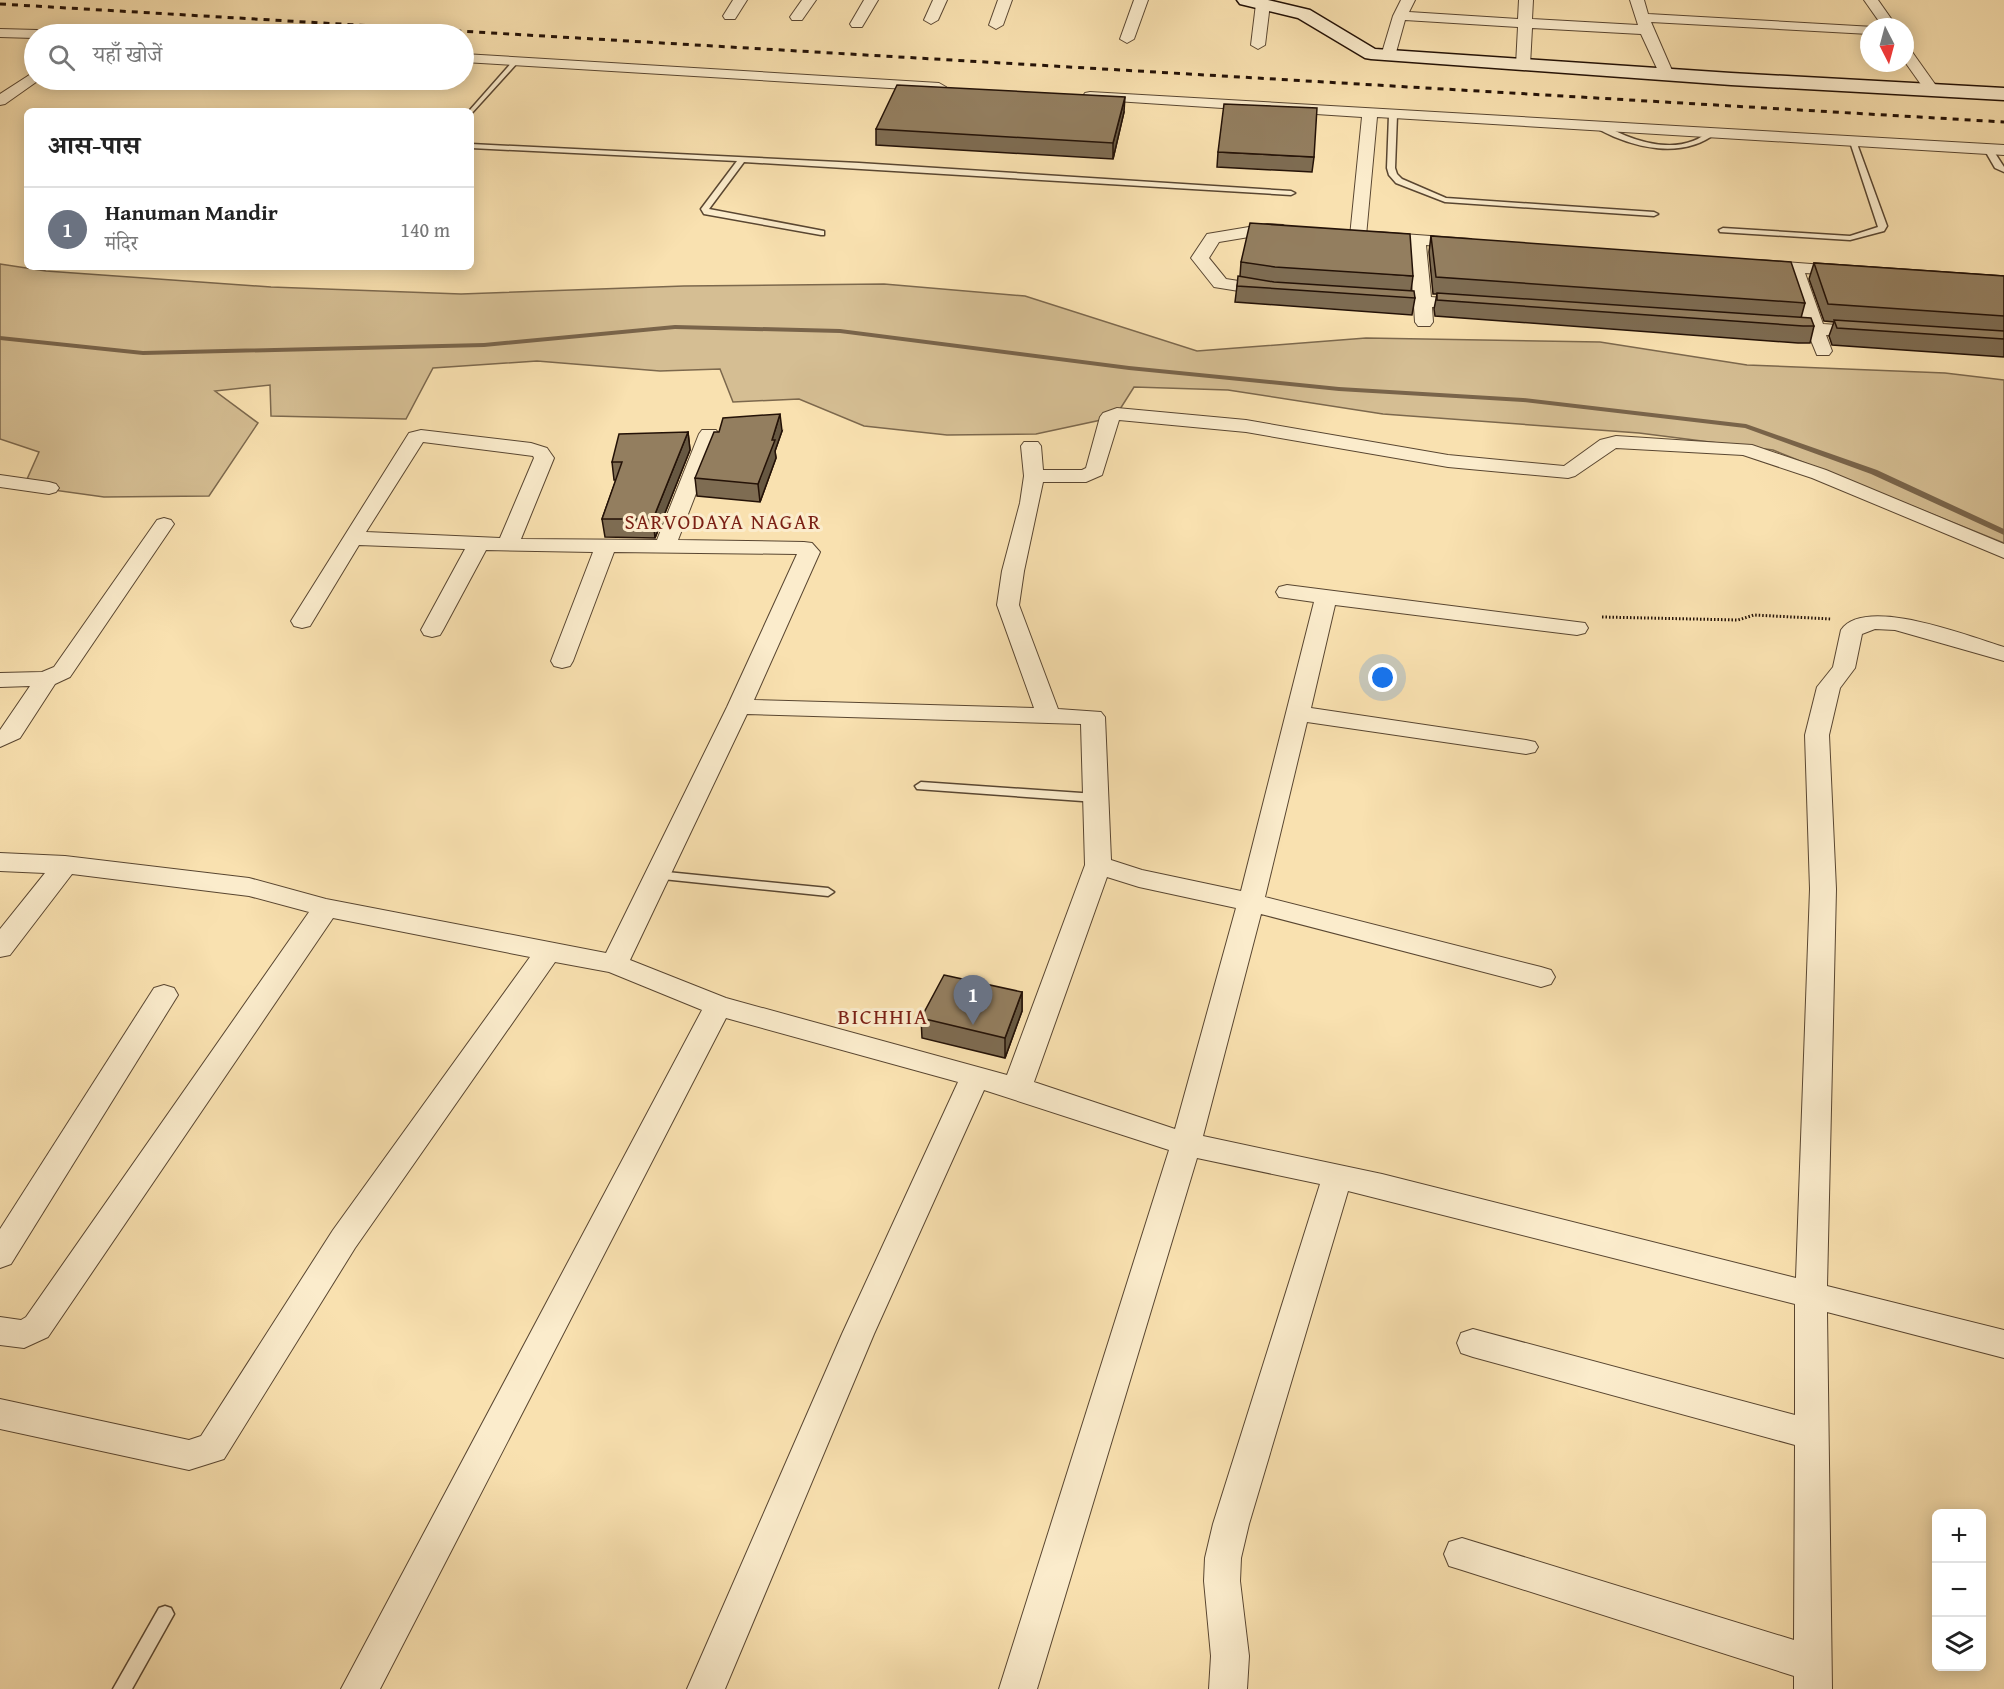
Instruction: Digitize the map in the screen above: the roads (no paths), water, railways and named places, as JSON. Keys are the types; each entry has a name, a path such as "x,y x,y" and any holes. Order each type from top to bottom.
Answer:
{"street":[{"path":"730,16 740,0"},
{"path":"797,17 809,0"},
{"path":"857,24 871,0"},
{"path":"931,20 940,0"},
{"path":"996,25 1005,0"},
{"path":"1127,39 1141,0"},
{"path":"1388,56 1400,15 1408,0"},
{"path":"1523,65 1526,0"},
{"path":"1637,0 1667,75"},
{"path":"1871,0 1884,18"},
{"path":"1258,45 1267,3 1316,19 1361,51 1371,54 1667,75 2004,94"},
{"path":"1400,15 1524,23 1860,30"},
{"path":"0,33 24,34"},
{"path":"474,59 956,88"},
{"path":"1914,65 1932,90"},
{"path":"0,101 6,91 24,81"},
{"path":"1075,96 2004,150"},
{"path":"1358,236 1370,113"},
{"path":"1285,292 1220,283 1200,258 1213,238 1267,229 1301,232"},
{"path":"1335,234 1488,245"},
{"path":"1417,240 1424,322"},
{"path":"1747,264 1864,272"},
{"path":"1794,267 1823,351"},
{"path":"1365,297 1494,306"},
{"path":"1768,325 1886,333"},
{"path":"1034,476 1086,476 1095,471 1110,417 1117,414 1246,426 1448,461 1568,472 1607,444 1616,442 1745,449 1819,474 2004,552"},
{"path":"664,546 709,434"},
{"path":"302,621 416,437 531,448 540,452 544,458 508,545"},
{"path":"1031,446 1034,476 1030,503 1013,571 1008,605 1048,715"},
{"path":"0,481 49,488"},
{"path":"0,680 46,679 62,672 164,524"},
{"path":"352,538 508,545 804,548 809,552 739,707 614,964"},
{"path":"432,630 478,544"},
{"path":"562,661 606,546"},
{"path":"1287,592 1577,628"},
{"path":"1018,1689 1186,1144 1251,903 1326,597"},
{"path":"1462,1554 1813,1677 1811,1295 1823,889 1817,735 1829,687 1844,668 1852,630 1872,622 1896,623 2004,654"},
{"path":"0,740 12,733 46,679"},
{"path":"739,707 1093,717 1098,865 1017,1088"},
{"path":"1298,712 1526,747"},
{"path":"0,862 64,865 249,887 326,908 614,964 718,1006 1017,1088 1186,1144 1337,1177 2004,1344"},
{"path":"0,948 64,865"},
{"path":"1098,865 1139,878 1251,903 1541,977"},
{"path":"0,1331 24,1334 37,1328 326,908"},
{"path":"0,1414 189,1455 212,1448 218,1442 344,1239 548,952"},
{"path":"0,1255 164,995"},
{"path":"360,1689 718,1006"},
{"path":"706,1689 858,1334 975,1077"},
{"path":"1228,1689 1230,1656 1222,1581 1223,1558 1231,1524 1337,1177"},
{"path":"1473,1343 1812,1435"}],"lane":[{"path":"474,109 516,61"},
{"path":"1393,115 1391,168 1393,175 1399,181 1445,200 1654,214"},
{"path":"1723,230 1850,238 1860,237 1881,229 1883,226 1852,141"},
{"path":"474,146 742,159 1291,193"},
{"path":"1988,149 1998,166 2004,170"},
{"path":"742,159 705,210 707,212 821,233"},
{"path":"921,786 1096,798"},
{"path":"657,875 828,892"},
{"path":"122,1689 165,1614"}],"waterway":[{"path":"0,338 143,353 484,345 675,327 840,331 1129,368 1339,389 1523,400 1746,426 1874,472 2004,532"}],"railway":[{"path":"0,4 340,24"},
{"path":"474,32 2004,122"}],"place":[{"name":"Hanuman Mandir","path":"973,1025"}],"district":[{"name":"SARVODAYA NAGAR","path":"723,522"},
{"name":"BICHHIA","path":"883,1016"}]}
